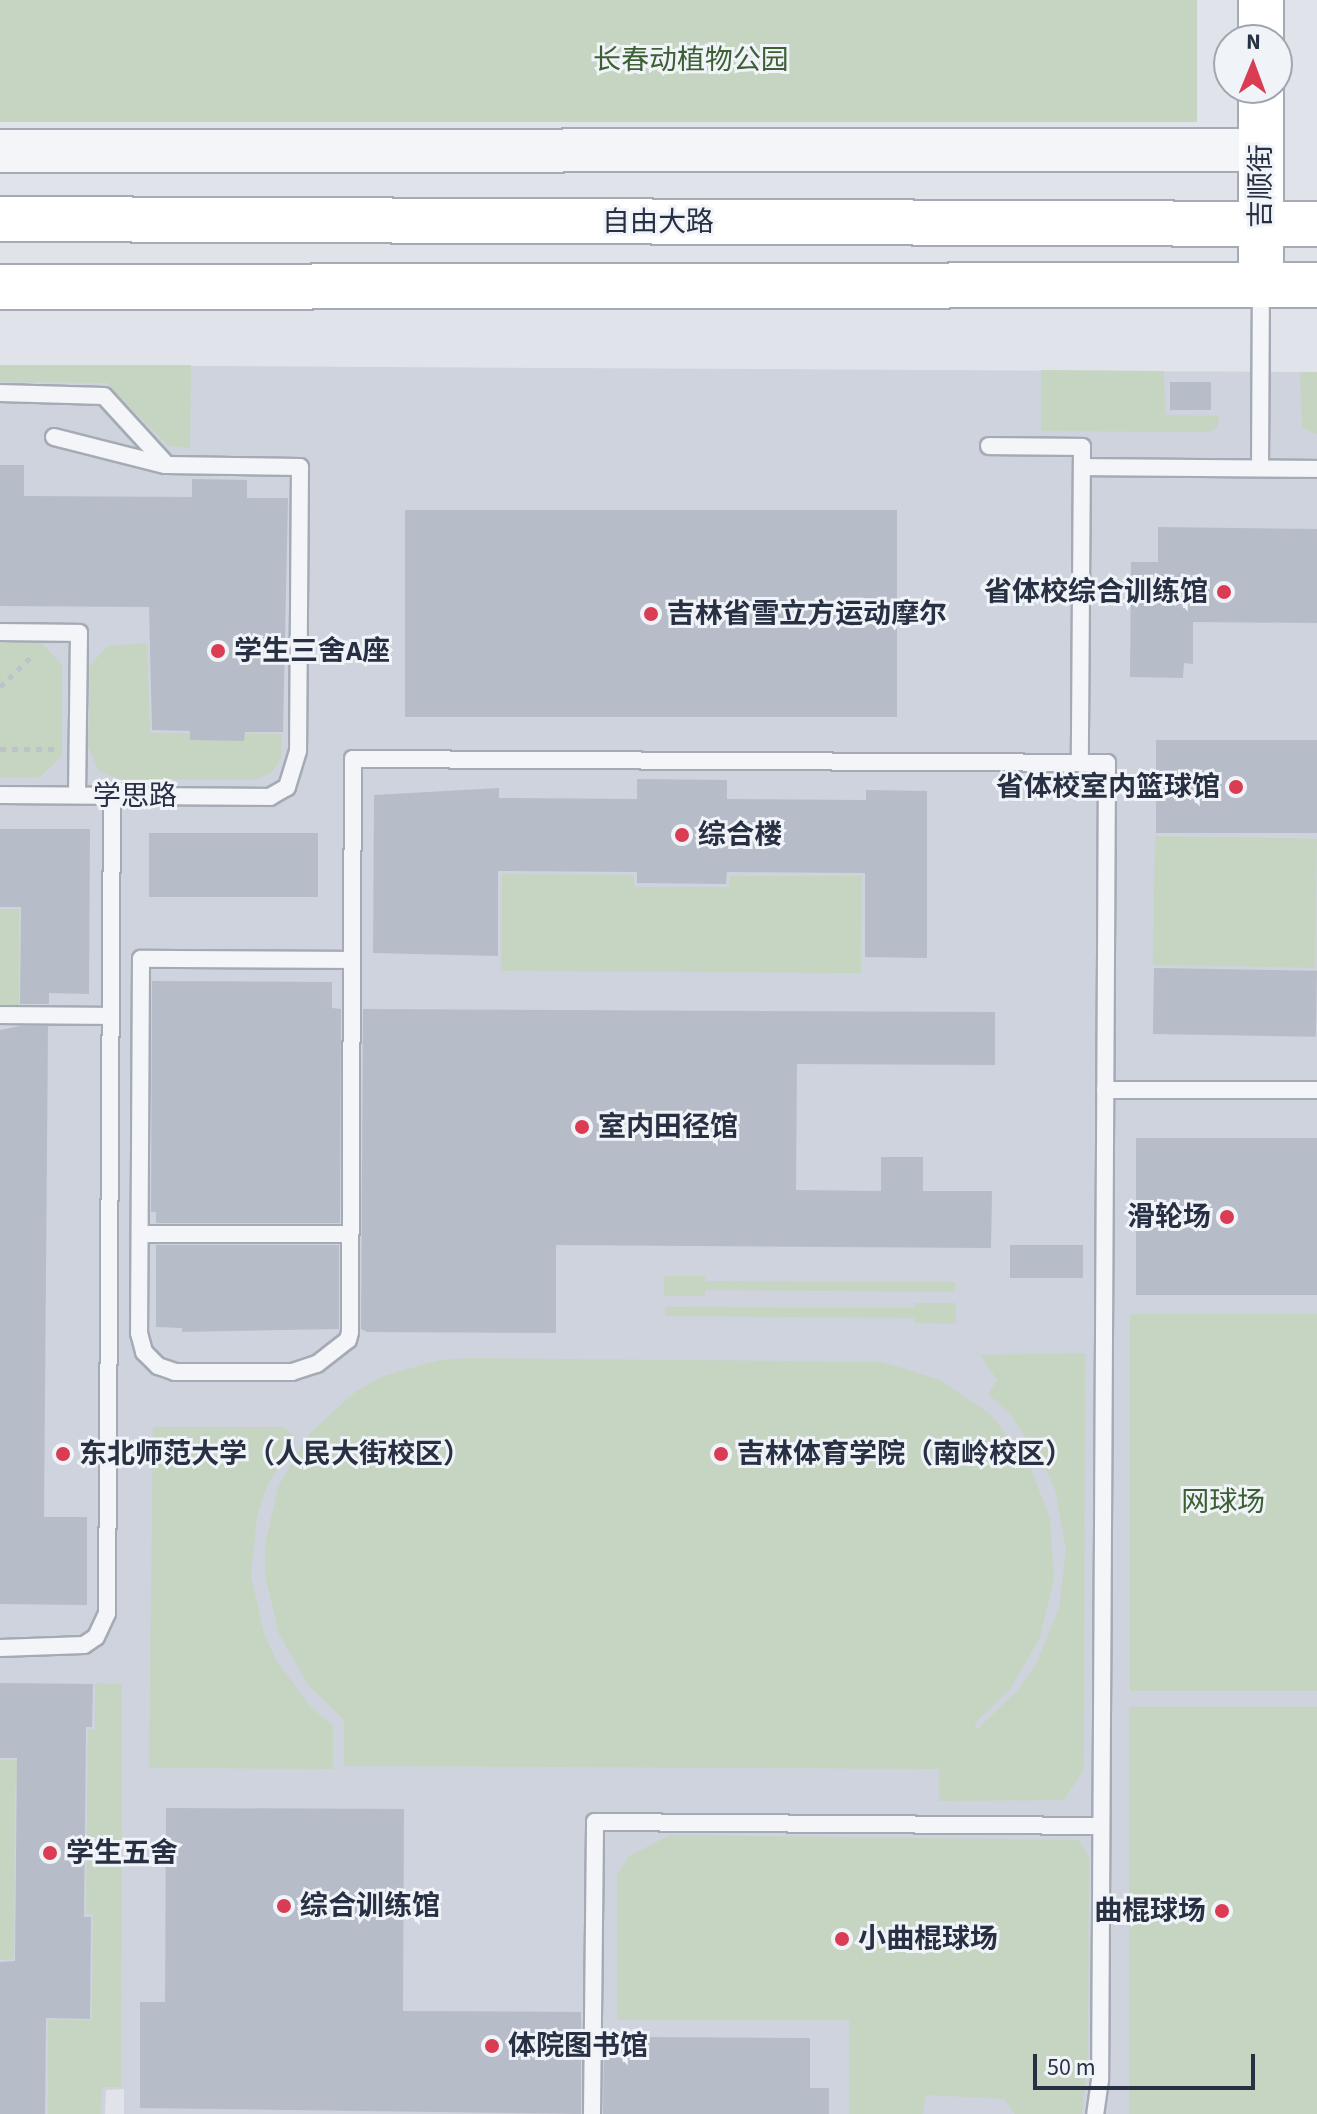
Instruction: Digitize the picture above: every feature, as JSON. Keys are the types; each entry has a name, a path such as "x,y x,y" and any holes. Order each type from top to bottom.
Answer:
{"main road":[{"path":"1261,0 1261,24"},
{"name":"吉顺街","path":"1261,104 1261,285"},
{"name":"自由大路","path":"0,219 1317,224"},
{"path":"0,287 1317,285"}],"street":[{"path":"0,151 1261,150"}],"lane":[{"path":"1260,468 1261,285"},
{"path":"0,393 104,396 167,465"},
{"path":"54,437 119,457 167,465"},
{"path":"989,446 1082,447 1080,763"},
{"name":"学思路","path":"0,795 270,797 287,787 297,759 300,467 167,465"},
{"path":"1082,467 1317,469"},
{"path":"0,632 79,633 77,795"},
{"path":"352,960 141,959 139,1333 150,1361 175,1372 305,1370 348,1340 350,1234 352,960 353,759 1107,763 1100,2080 1095,2114"},
{"path":"0,1648 84,1645 96,1637 107,1613 112,795"},
{"path":"0,1015 111,1016"},
{"path":"1105,1090 1317,1090"},
{"path":"140,1234 350,1234"},
{"path":"592,2114 595,1822 1101,1826"}],"path":[{"path":"0,687 57,632"},
{"path":"0,749 78,749"}],"shaded area":[{"name":"吉林体育学院（南岭校区）","path":"0,365 1317,372 1317,2114 124,2114 124,2089 106,2090 105,2114 0,2114"}],"green space":[{"name":"长春动植物公园","path":"0,0 1197,0 1197,122 0,122"},
{"path":"0,365 191,365 190,448 168,446 107,383 0,382"},
{"path":"1041,370 1164,371 1165,415 1219,416 1218,426 1210,432 1041,431"},
{"path":"1300,372 1317,372 1317,434 1302,428"},
{"path":"0,642 42,643 62,665 62,756 40,777 0,778"},
{"path":"147,643 150,733 282,734 281,758 271,773 255,780 119,779 99,771 88,747 90,665 108,646"},
{"path":"1155,836 1317,839 1315,968 1153,965"},
{"path":"502,874 634,875 634,887 729,887 730,876 862,876 861,973 501,971"},
{"path":"0,909 19,909 19,1005 0,1005"},
{"path":"664,1276 705,1276 705,1281 955,1282 955,1292 705,1290 705,1296 664,1296"},
{"path":"915,1303 956,1303 956,1324 915,1323 914,1318 665,1316 665,1307 915,1308"},
{"name":"网球场","path":"1130,1314 1317,1314 1317,1691 1130,1691"},
{"path":"1085,1353 1084,1769 1064,1800 939,1801 939,1769 344,1766 344,1720 309,1686 279,1634 265,1575 265,1544 279,1485 310,1433 355,1392 381,1377 439,1360 469,1358 882,1362 940,1380 990,1414 1028,1462 1050,1518 1054,1578 1040,1638 1010,1689 975,1723 976,1730 1019,1689 1036,1664 1059,1608 1066,1549 1055,1490 1043,1463 1010,1414 988,1394 997,1380 980,1355"},
{"path":"153,1427 283,1427 296,1437 266,1488 257,1517 251,1576 264,1633 276,1660 311,1707 333,1726 333,1769 149,1768"},
{"path":"95,1683 122,1684 121,2087 102,2087 101,2114 48,2114 48,2020 92,2020 93,1914 86,1914 88,1729 95,1729"},
{"name":"曲棍球场","path":"1129,1707 1317,1707 1317,2114 1129,2114"},
{"path":"0,1760 28,1760 27,1786 15,1787 14,1959 0,1960"},
{"path":"670,1835 1079,1840 1089,1857 1088,2051 1082,2114 1015,2114 1004,2099 926,2095 923,2114 849,2114 849,2020 617,2020 617,1875 629,1856"}],"building":[{"path":"1170,382 1211,382 1211,410 1170,410"},
{"name":"学生三舍A座","path":"0,465 24,465 24,496 192,497 192,479 247,480 247,498 288,498 283,732 245,732 244,741 190,740 190,731 152,730 149,607 0,606"},
{"name":"吉林省雪立方运动摩尔","path":"405,510 897,510 897,717 405,717"},
{"name":"省体校综合训练馆","path":"1158,527 1317,529 1317,623 1193,622 1193,664 1184,663 1183,678 1130,677 1131,562 1158,562"},
{"name":"省体校室内篮球馆","path":"1156,740 1317,740 1317,833 1156,833"},
{"name":"综合楼","path":"637,779 727,780 727,799 866,800 866,790 927,791 927,958 865,957 865,873 727,872 726,884 637,883 637,872 498,871 498,956 373,953 374,795 499,788 499,798 637,799"},
{"path":"0,829 90,829 89,994 49,993 49,1004 20,1004 21,907 0,907"},
{"path":"149,833 318,833 318,897 149,897"},
{"path":"1154,968 1317,971 1316,1037 1153,1034"},
{"path":"152,981 332,982 332,1008 341,1009 340,1223 156,1223 156,1212 151,1212"},
{"name":"室内田径馆","path":"363,1009 995,1012 995,1065 797,1064 796,1190 881,1191 881,1157 923,1157 923,1191 992,1191 991,1248 556,1245 556,1333 367,1332 361,1329"},
{"path":"48,1026 44,1517 87,1517 87,1605 0,1604 0,1030"},
{"name":"滑轮场","path":"1136,1138 1317,1138 1317,1295 1136,1295"},
{"path":"156,1245 339,1245 339,1329 182,1332 182,1328 156,1327"},
{"path":"1010,1245 1083,1245 1083,1278 1010,1278"},
{"name":"学生五舍","path":"0,1683 93,1684 92,1727 86,1727 84,1917 91,1917 90,2019 46,2018 45,2114 0,2114 0,1962 15,1961 17,1758 0,1758"},
{"path":"166,1808 404,1809 403,2011 581,2012 581,2114 140,2108 140,2002 165,2002"},
{"path":"642,2037 810,2038 810,2088 829,2088 829,2114 603,2114 604,2042 642,2042"}],"place":[{"name":"省体校综合训练馆","path":"1224,592"},
{"name":"吉林省雪立方运动摩尔","path":"651,614"},
{"name":"学生三舍A座","path":"218,651"},
{"name":"省体校室内篮球馆","path":"1236,787"},
{"name":"综合楼","path":"682,835"},
{"name":"室内田径馆","path":"582,1127"},
{"name":"滑轮场","path":"1227,1217"},
{"name":"东北师范大学（人民大街校区）","path":"63,1454"},
{"name":"吉林体育学院（南岭校区）","path":"721,1454"},
{"name":"学生五舍","path":"50,1853"},
{"name":"综合训练馆","path":"284,1906"},
{"name":"曲棍球场","path":"1222,1911"},
{"name":"小曲棍球场","path":"842,1939"},
{"name":"体院图书馆","path":"492,2046"}]}
